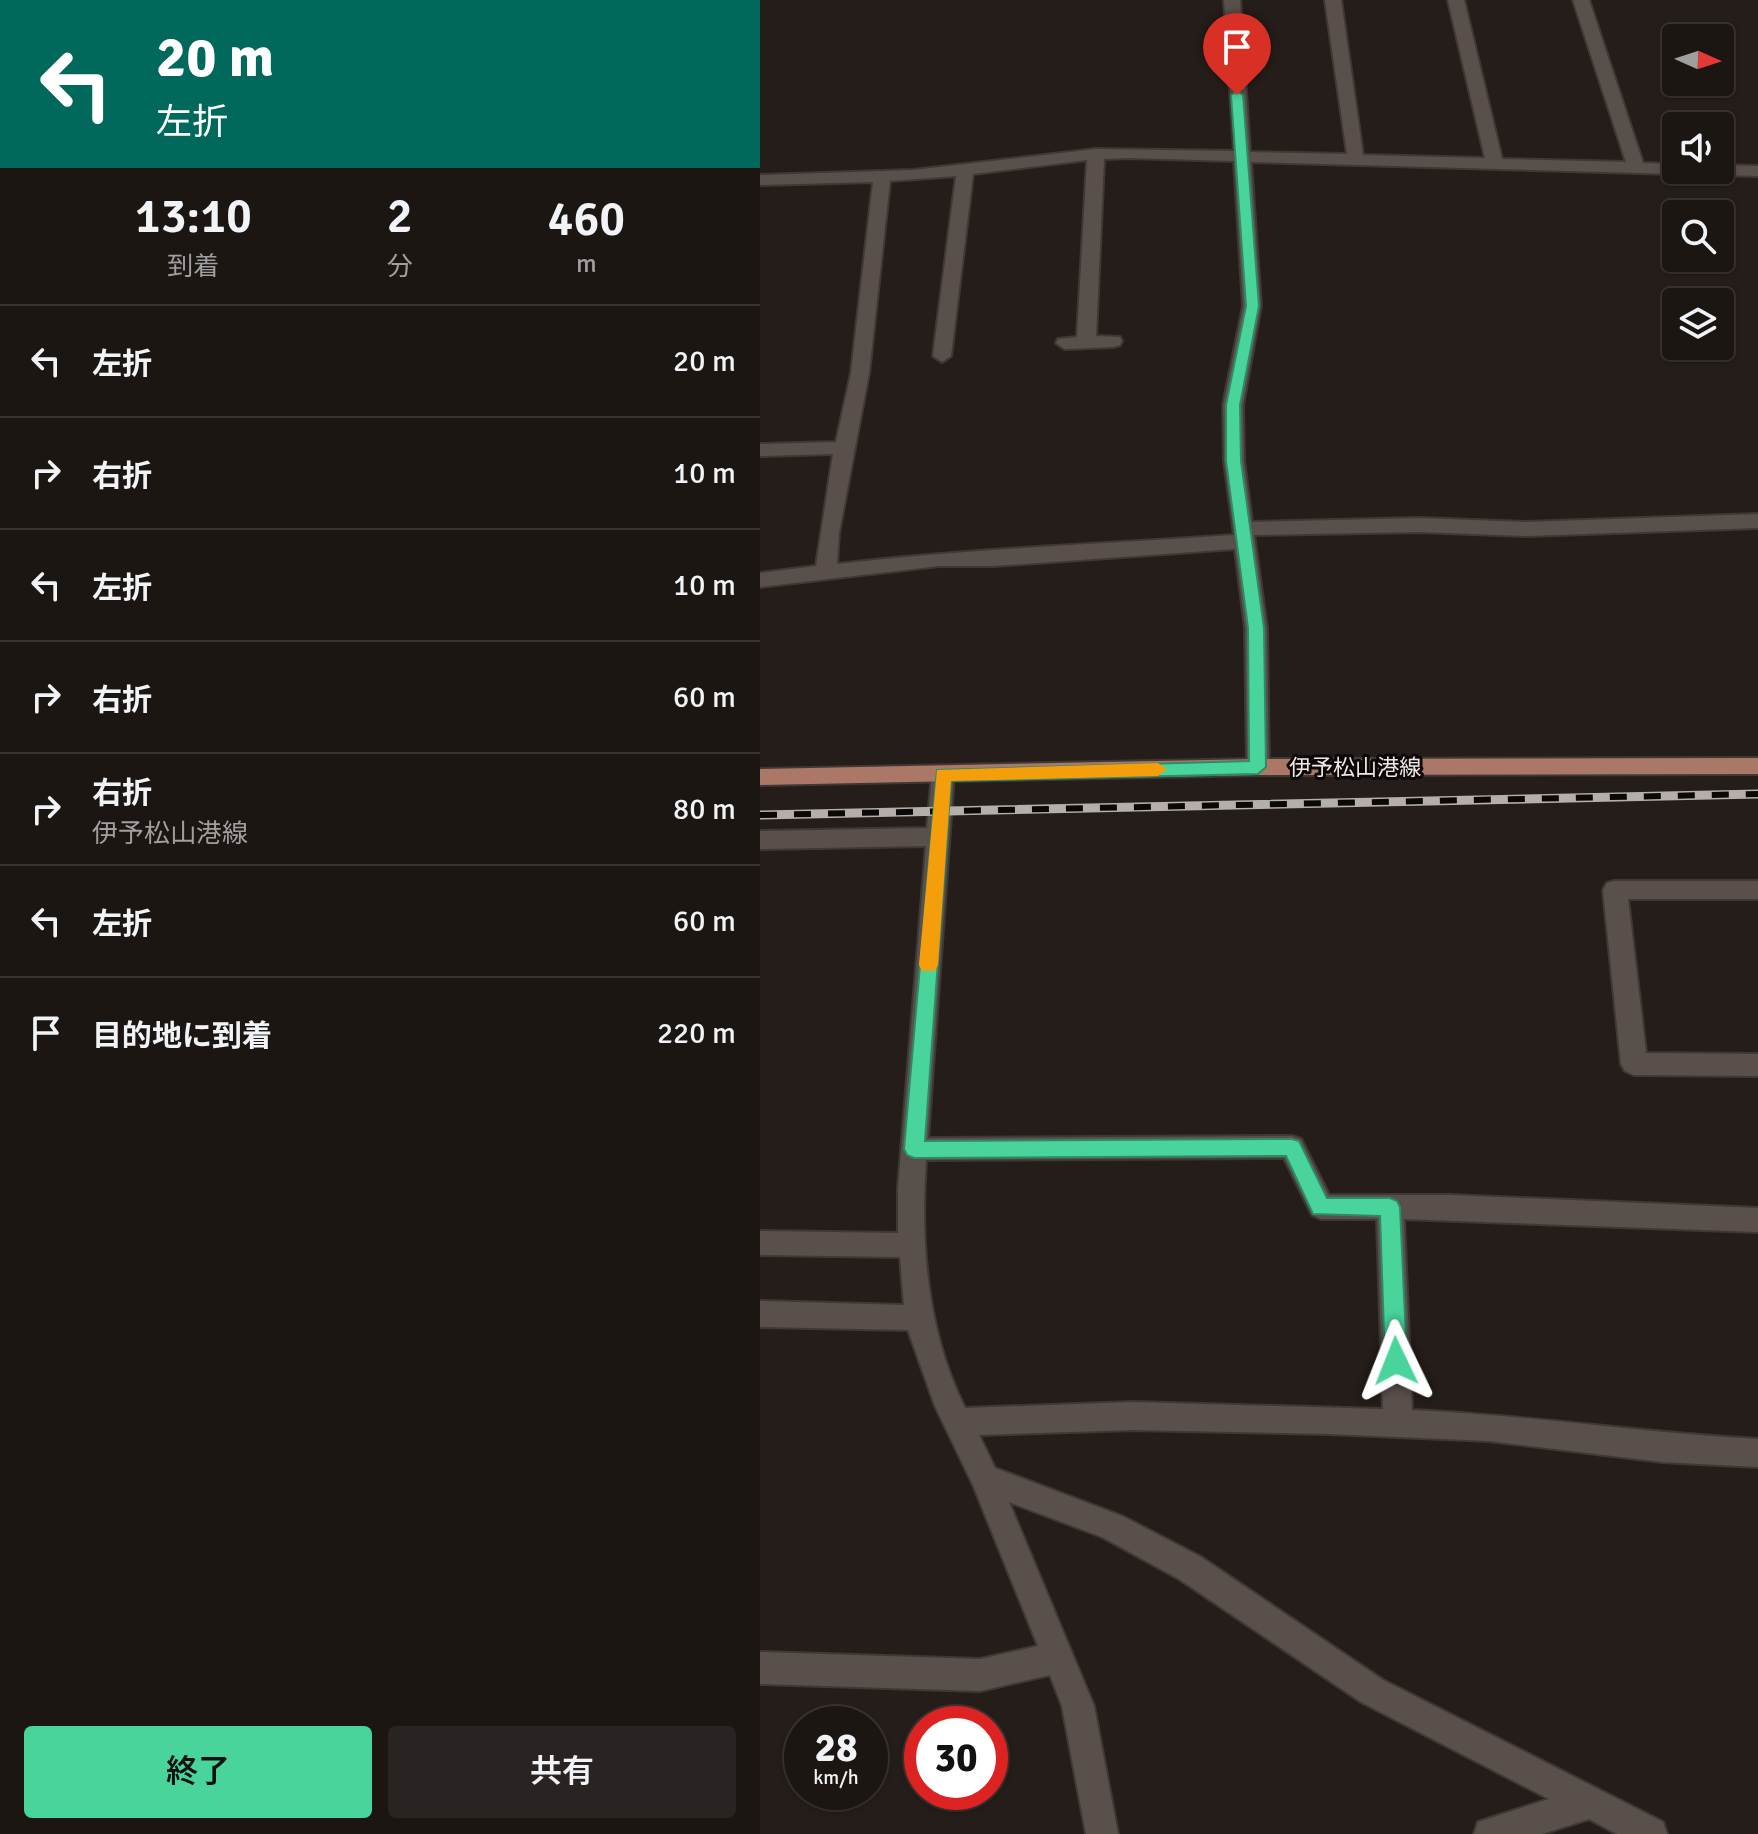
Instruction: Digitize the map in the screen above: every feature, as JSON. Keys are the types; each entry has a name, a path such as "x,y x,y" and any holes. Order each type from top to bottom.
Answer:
{"main road":[{"name":"伊予松山港線","path":"760,777 1258,767 1758,766"}],"street":[{"path":"1232,0 1252,306 1233,405 1234,461 1256,628 1258,767"},
{"path":"1333,0 1356,161"},
{"path":"1456,0 1495,164"},
{"path":"1581,0 1636,168"},
{"path":"1086,342 1096,154"},
{"path":"760,180 882,177 1096,154 1662,169"},
{"path":"942,356 965,170"},
{"path":"1734,170 1758,171"},
{"path":"826,571 829,533 860,373 882,177"},
{"path":"1065,343 1113,341"},
{"path":"760,450 844,448"},
{"path":"760,580 939,559 993,559 1244,535 1419,525 1527,529 1758,521"},
{"path":"943,774 914,1149 912,1245 919,1318 926,1346 957,1422 985,1478 1078,1706 1102,1834"},
{"path":"760,840 936,837"},
{"path":"1758,890 1615,890 1634,1064 1758,1065"},
{"path":"914,1149 1292,1147 1321,1207 1758,1220"},
{"path":"1390,1207 1398,1423"},
{"path":"760,1243 912,1245"},
{"path":"760,1314 919,1318"},
{"path":"957,1422 1133,1416 1398,1423 1489,1427 1662,1448 1758,1453"},
{"path":"985,1478 1111,1526 1190,1568 1372,1691 1651,1834"},
{"path":"760,1668 980,1675 1058,1657"},
{"path":"1490,1834 1589,1803"}],"railway":[{"path":"760,815 1758,794"}],"slow traffic":[{"path":"928,965 943,774 1158,769"}],"route":[{"path":"1237,95 1252,306 1233,405 1234,461 1256,628 1258,767 943,774 914,1149 1292,1147 1321,1207 1390,1207 1396,1361"}]}
